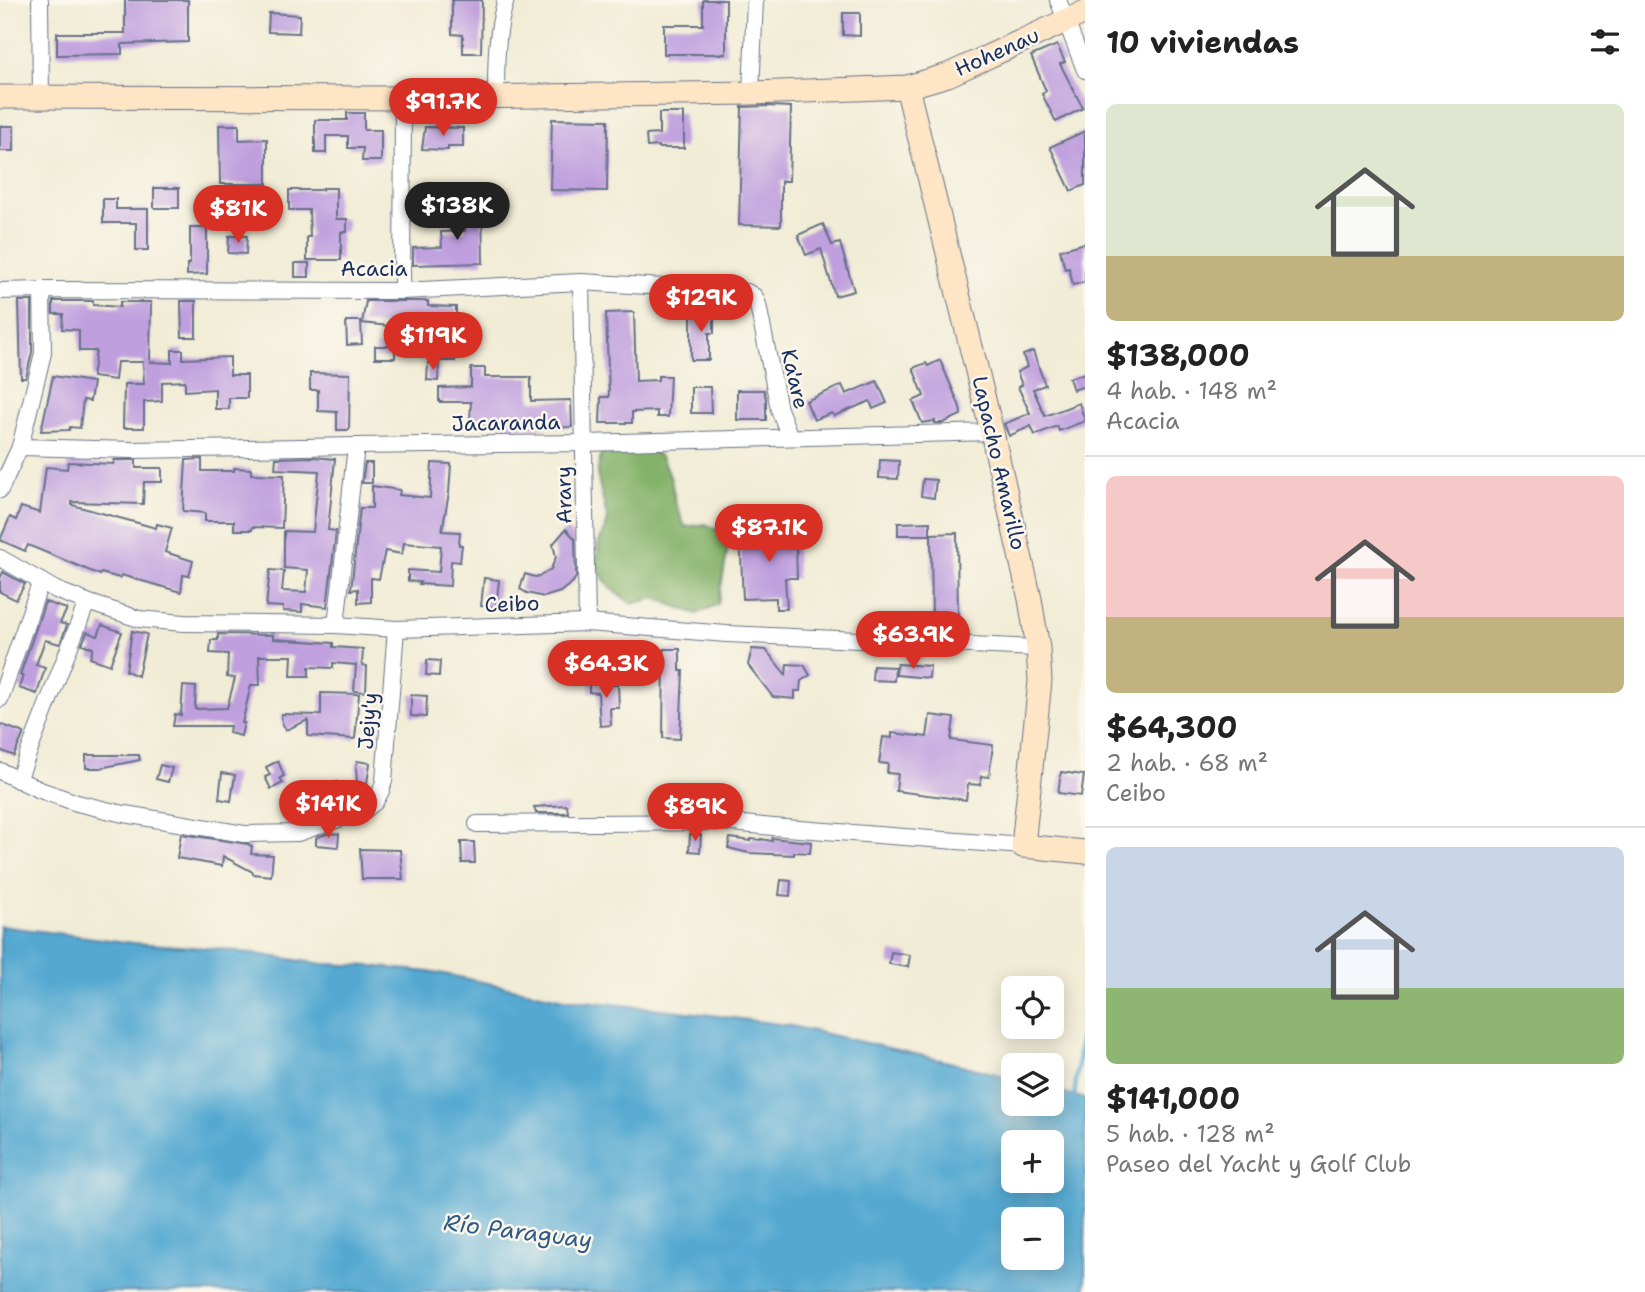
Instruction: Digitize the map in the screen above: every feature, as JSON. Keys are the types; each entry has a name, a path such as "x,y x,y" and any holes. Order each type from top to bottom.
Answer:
{"main road":[{"name":"Hohenau","path":"0,97 403,98 751,93 907,87 948,75 1070,11"},
{"name":"Lapacho Amarillo","path":"907,87 992,432 1030,599 1038,648 1040,681 1023,846"},
{"path":"1023,846 1085,852"}],"street":[{"path":"40,0 41,97"},
{"path":"495,96 500,28 506,0"},
{"path":"751,93 755,0"},
{"path":"1070,11 1085,70"},
{"path":"402,291 403,98"},
{"name":"Acacia","path":"0,291 402,291 582,282 747,292"},
{"name":"Arary","path":"582,282 587,622"},
{"path":"0,491 20,447 43,353 42,290"},
{"name":"Ka'are","path":"747,292 755,297 758,305 779,409 789,437"},
{"name":"Jacaranda","path":"20,447 132,450 584,443 992,432"},
{"path":"336,625 356,446"},
{"name":"Ceibo","path":"0,558 56,590 87,602 139,619 184,623 336,625 396,629 587,622 727,634 1038,648"},
{"path":"0,699 41,582"},
{"path":"0,771 19,780 87,602"},
{"name":"Jejy'y","path":"19,780 77,803 118,813 244,834 298,833 365,810 374,802 384,781 396,629"},
{"path":"477,824 722,822 1023,846"}],"green space":[{"path":"642,444 661,457 671,479 675,502 685,527 706,524 730,536 718,604 697,614 654,598 632,604 609,587 596,565 599,542 608,521 597,474 602,451 618,451"}],"water":[{"name":"Río Paraguay","path":"0,926 134,943 221,949 323,964 439,973 565,999 787,1025 1001,1075 1001,1116 1064,1116 1064,1093 1085,1099 1085,1292 0,1292"}],"building":[{"path":"125,0 188,0 188,42 122,44 122,54 57,55 57,33 125,33"},
{"path":"452,0 482,0 481,53 463,53 463,35 452,34"},
{"path":"703,0 726,0 726,54 664,54 664,25 703,25"},
{"path":"269,13 300,15 299,33 268,32"},
{"path":"843,13 860,13 860,36 843,35"},
{"path":"1057,45 1065,62 1060,64 1083,108 1056,122 1042,94 1046,91 1031,56"},
{"path":"742,107 791,107 789,181 781,181 781,226 739,225"},
{"path":"347,113 364,113 364,130 381,130 381,161 362,161 363,148 348,148 348,136 326,136 326,153 315,153 315,120 347,120"},
{"path":"659,113 684,113 684,148 647,147 646,135 659,134"},
{"path":"552,119 608,120 607,191 550,190"},
{"path":"219,125 239,125 239,140 267,139 267,184 220,184"},
{"path":"0,126 14,126 14,151 0,151"},
{"path":"425,127 463,128 463,147 448,147 448,150 422,149"},
{"path":"1085,131 1085,185 1071,191 1050,147"},
{"path":"154,188 179,188 179,208 154,208"},
{"path":"336,188 336,219 347,219 347,232 341,232 341,260 307,260 309,210 289,210 289,190"},
{"path":"103,199 116,199 116,209 148,209 148,250 136,250 136,223 103,223"},
{"path":"482,201 483,263 413,265 413,248 442,247 441,232 465,231 465,202"},
{"path":"823,224 832,245 840,243 854,291 835,296 821,249 806,255 798,235"},
{"path":"190,228 207,228 207,274 187,275 187,264 190,264"},
{"path":"229,236 247,236 246,254 228,253"},
{"path":"1085,243 1085,282 1073,285 1069,268 1065,269 1060,250"},
{"path":"295,263 309,263 309,277 295,277"},
{"path":"19,301 32,301 32,352 26,378 21,378"},
{"path":"53,301 93,301 93,305 120,307 120,302 151,302 150,362 172,363 172,350 183,350 183,359 230,357 230,375 247,375 247,398 229,398 229,409 215,409 215,389 185,391 185,381 162,382 162,401 144,402 144,428 123,428 124,384 144,384 143,362 117,362 115,380 92,377 96,351 79,351 79,330 62,329 63,314 53,314"},
{"path":"181,301 196,301 196,337 182,337"},
{"path":"366,301 428,301 428,306 456,307 456,335 443,333 443,324 389,326 362,323"},
{"path":"691,311 714,311 714,333 709,333 709,360 691,360"},
{"path":"634,312 636,381 658,380 658,376 670,376 668,417 657,417 657,411 632,412 632,423 600,423 601,397 609,397 606,313"},
{"path":"346,321 361,321 362,344 347,345"},
{"path":"375,346 395,346 395,358 375,358"},
{"path":"438,346 456,346 455,361 438,361"},
{"path":"1033,351 1045,385 1033,389 1045,416 1079,403 1085,421 1059,431 1057,426 1035,435 1031,426 1009,436 1004,424 1030,413 1018,387 1022,385 1017,372 1027,367 1023,355"},
{"path":"940,360 961,415 943,423 922,423 913,401 924,396 913,368 926,363 928,366"},
{"path":"428,363 439,363 438,381 427,380"},
{"path":"471,368 485,368 485,377 531,377 531,401 571,400 572,427 502,428 502,424 470,422 471,402 439,402 439,388 471,387"},
{"path":"310,373 350,374 349,430 337,430 337,412 318,411 318,390 310,390"},
{"path":"1085,373 1085,386 1073,390 1069,378"},
{"path":"53,376 93,382 90,401 83,400 80,428 41,431"},
{"path":"877,381 887,403 873,409 870,401 834,416 832,413 814,420 806,401 842,385 846,394"},
{"path":"691,387 710,387 711,413 691,413"},
{"path":"737,390 764,390 766,420 737,420"},
{"path":"276,458 335,459 328,530 336,531 327,607 302,604 302,612 283,611 283,607 266,606 270,570 284,571 282,591 306,592 308,570 284,568 284,531 313,532 319,471 275,469"},
{"path":"202,459 202,471 234,471 234,468 251,469 251,474 284,475 282,528 252,527 252,530 234,530 234,521 205,521 205,513 183,511 186,460"},
{"path":"114,460 136,460 136,468 162,468 162,482 144,482 143,504 72,502 72,505 156,528 157,524 172,528 165,552 193,561 189,576 183,575 181,592 121,575 120,578 101,573 100,575 28,545 25,551 0,540 10,517 16,520 21,507 40,513 46,467 67,469 68,462 114,464"},
{"path":"880,460 899,461 898,479 879,478"},
{"path":"365,463 372,463 372,483 362,483"},
{"path":"432,463 451,464 442,531 460,532 459,545 462,545 460,562 451,561 450,586 408,581 408,570 439,572 441,546 404,543 402,554 385,551 379,579 371,578 371,602 358,603 358,589 351,590 360,508 372,508 372,486 400,490 399,495 430,498"},
{"path":"923,479 936,480 934,498 921,496"},
{"path":"930,522 930,535 898,535 898,523"},
{"path":"566,529 575,539 576,577 573,582 560,592 544,597 520,589 525,574 535,577 551,569 556,557 553,544"},
{"path":"801,529 802,544 796,545 797,578 785,578 787,609 776,609 776,598 743,599 740,535"},
{"path":"957,533 958,626 932,626 931,534"},
{"path":"3,572 25,584 16,600 0,592"},
{"path":"484,578 499,580 496,607 481,606"},
{"path":"45,602 67,609 60,623 67,625 60,644 45,640 36,665 45,668 37,694 19,688 23,676 20,675"},
{"path":"102,625 122,632 110,665 90,658 93,648 82,644 87,632 98,636"},
{"path":"132,631 147,634 138,676 126,671"},
{"path":"218,634 273,635 273,639 333,643 333,647 363,649 362,665 367,666 366,692 354,691 356,665 333,663 333,668 309,667 309,676 291,676 292,656 259,656 260,685 251,685 241,736 229,733 230,726 173,726 175,714 181,715 183,686 196,687 195,709 227,708 235,678 227,677 228,654 210,653 211,640 218,640"},
{"path":"664,649 680,649 680,671 683,671 680,739 663,738"},
{"path":"752,649 766,650 786,675 787,664 804,665 810,675 801,681 800,691 795,691 795,699 773,697 748,665"},
{"path":"427,660 440,661 439,676 426,675"},
{"path":"897,664 930,666 929,678 896,675"},
{"path":"873,666 895,667 894,681 872,680"},
{"path":"589,682 618,685 619,708 610,708 611,725 600,726 598,693 589,692"},
{"path":"321,693 359,694 355,739 308,736 308,720 286,730 281,714 321,715"},
{"path":"411,695 427,696 426,717 411,716"},
{"path":"930,715 954,718 951,740 993,745 989,777 981,776 980,785 968,784 966,800 896,791 898,774 887,773 888,764 879,763 883,737 892,738 892,733 927,737"},
{"path":"0,724 24,733 14,756 0,750"},
{"path":"86,755 139,755 140,760 86,768"},
{"path":"278,761 284,776 280,778 283,783 271,789 265,777 270,775 266,767"},
{"path":"357,761 370,763 365,797 358,801 356,767"},
{"path":"160,765 172,768 168,782 156,779"},
{"path":"1061,772 1084,775 1081,796 1058,793"},
{"path":"222,773 235,775 231,801 219,799"},
{"path":"337,782 343,801 317,808 312,789"},
{"path":"567,805 568,813 536,813 534,807"},
{"path":"329,833 339,834 338,847 316,845 316,838"},
{"path":"181,834 248,844 252,847 251,854 273,855 271,876 253,874 223,856 222,866 177,858"},
{"path":"690,834 701,835 700,852 689,851"},
{"path":"730,838 811,842 810,853 749,853 728,848"},
{"path":"461,842 474,842 475,863 462,863"},
{"path":"360,849 400,850 403,879 362,879"},
{"path":"781,880 791,881 790,896 779,895"},
{"path":"891,952 910,955 908,967 889,964"}],"waterway":[{"path":"1074,1098 1085,1002"}]}
